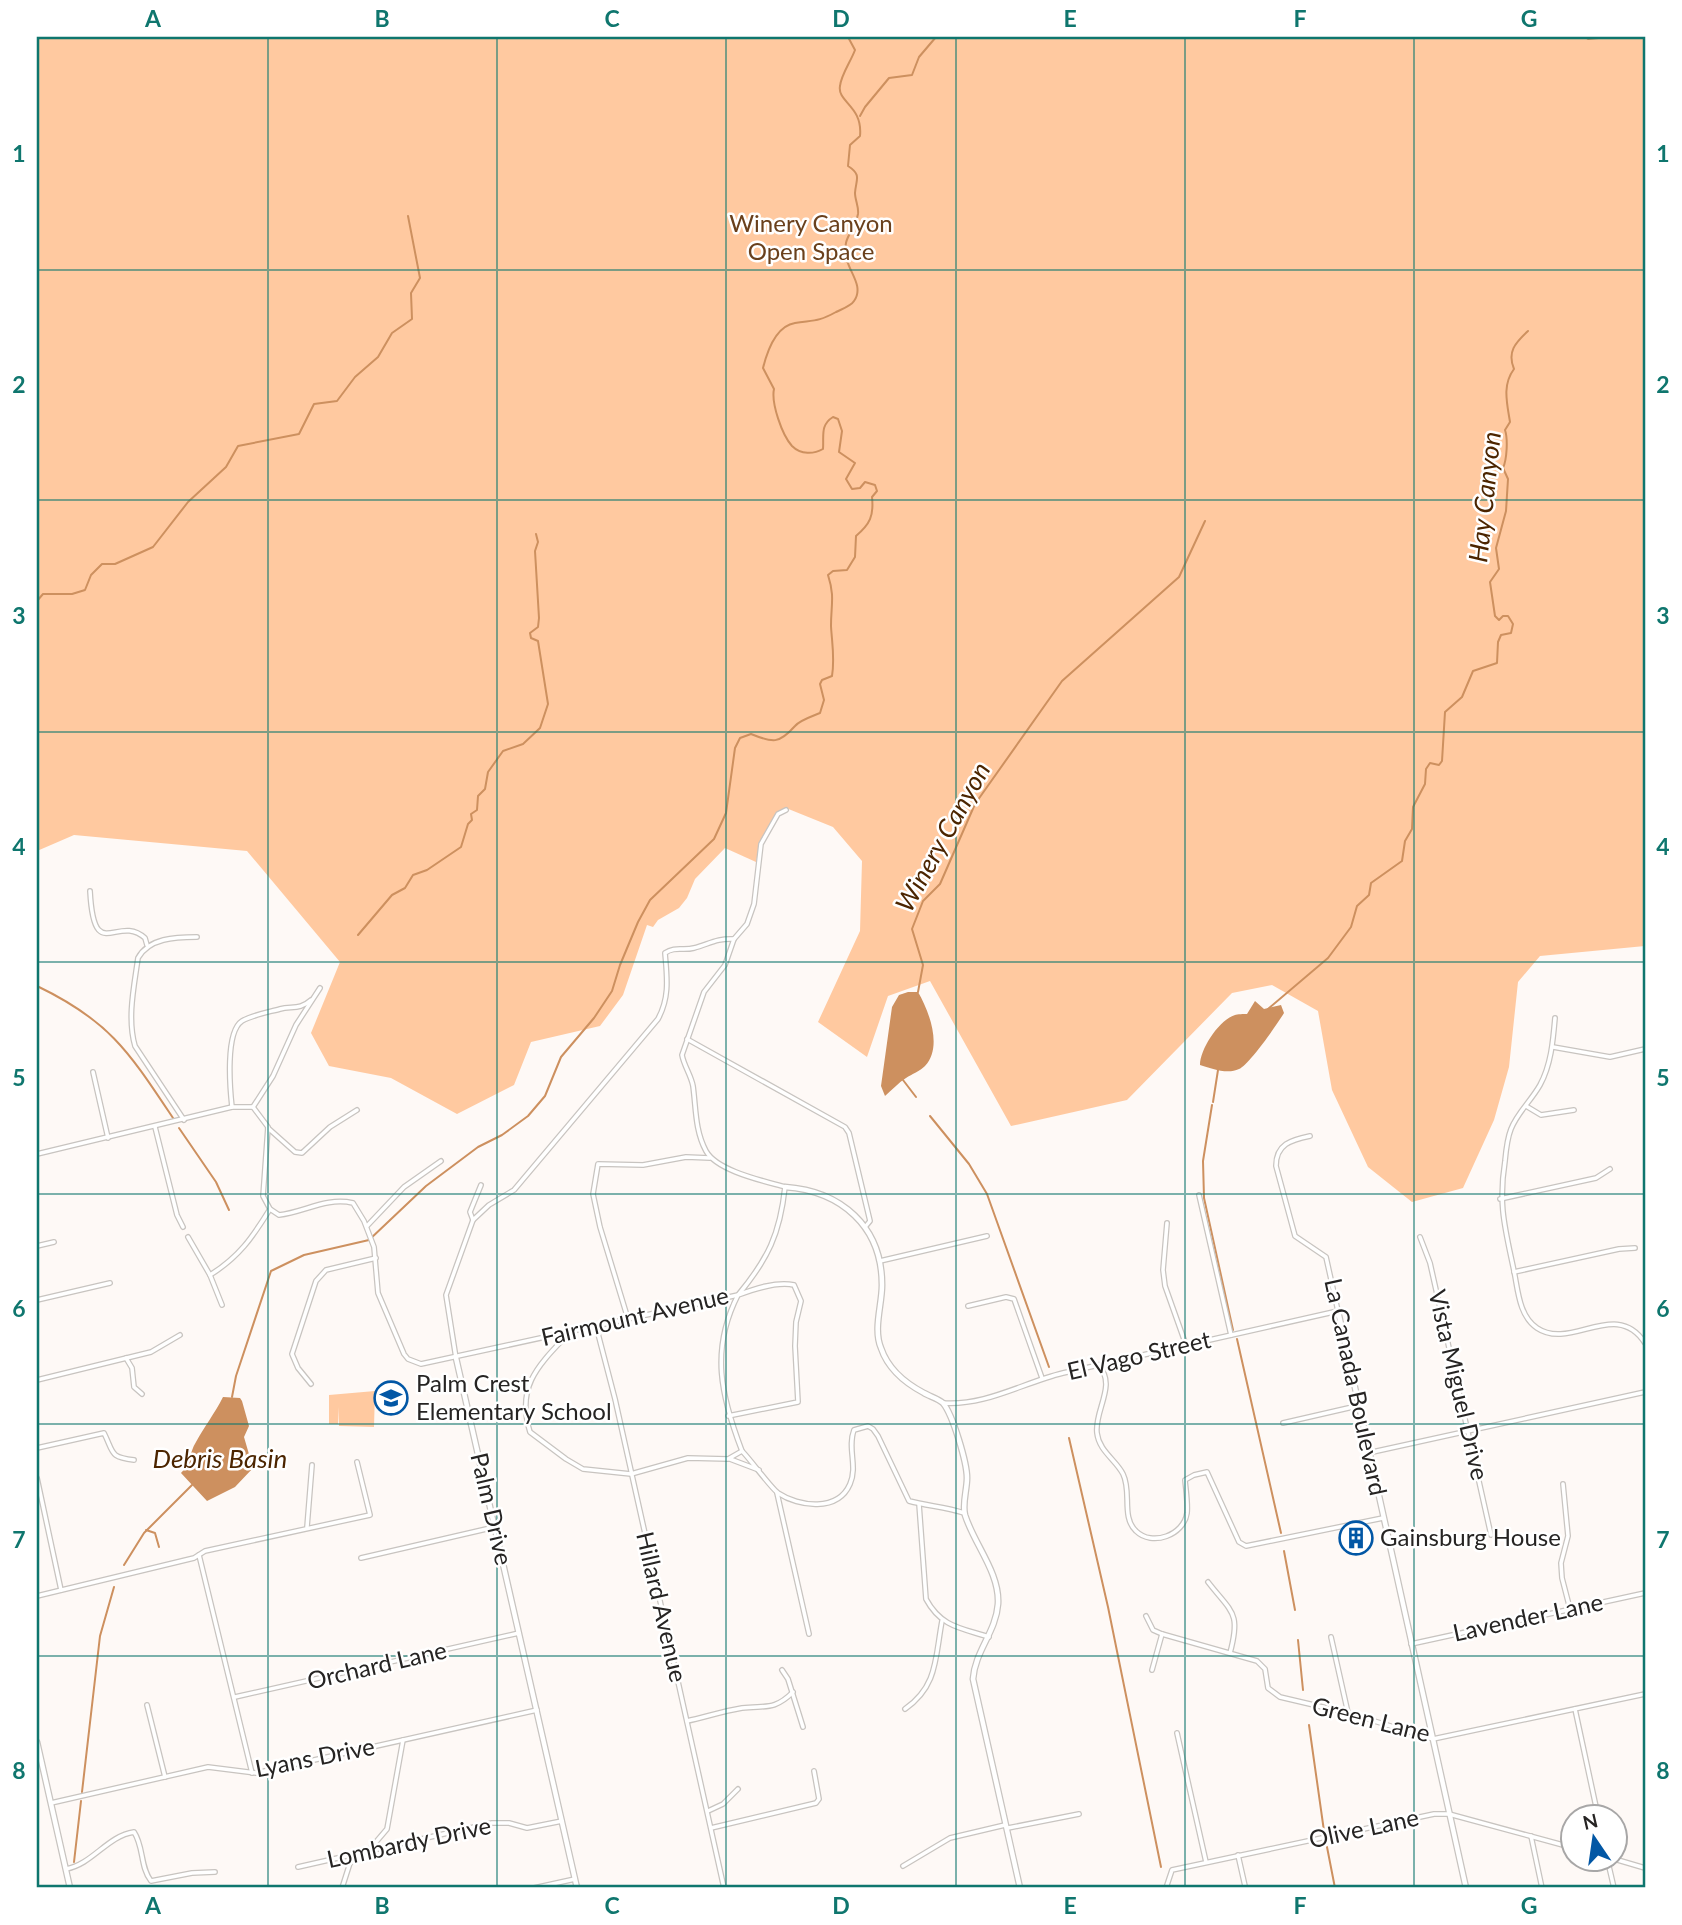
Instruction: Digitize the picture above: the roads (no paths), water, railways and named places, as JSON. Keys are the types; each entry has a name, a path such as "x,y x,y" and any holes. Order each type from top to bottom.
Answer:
{"street":[{"path":"786,810 778,814 761,844 754,904 747,924 734,939 725,965 704,992 687,1038 682,1055 683,1062 691,1078 699,1130 706,1152 712,1158 754,1179 826,1195 851,1212 865,1227 880,1261 880,1347 897,1375 911,1387 943,1403 963,1449 967,1477 964,1513 998,1593 998,1609 989,1637 974,1664 973,1679 1020,1888"},
{"path":"90,891 92,914 95,926 100,932 134,932 145,938 148,945"},
{"path":"184,1121 135,1046 131,1009 138,958 148,945 197,937"},
{"path":"473,1220 489,1205 514,1190 658,1019 665,1006 668,990 666,953 678,948 692,949 719,939 734,939"},
{"path":"253,1107 273,1076 296,1025 320,988"},
{"path":"232,1107 229,1079 236,1027 243,1020 283,1008 301,1007 311,1000"},
{"path":"1555,1018 1553,1047 1541,1083 1516,1116 1509,1133 1500,1199 1522,1306 1535,1327 1543,1331 1561,1333 1614,1324 1630,1328 1645,1343"},
{"path":"687,1038 845,1127 849,1133 868,1205 870,1222 865,1227"},
{"path":"1553,1047 1610,1057 1645,1049"},
{"path":"93,1072 108,1138"},
{"path":"1526,1106 1541,1115 1574,1110"},
{"path":"37,1154 184,1121 232,1107 253,1107"},
{"path":"253,1107 268,1127 295,1152 302,1153 330,1127 357,1110"},
{"path":"155,1127 177,1215 183,1227"},
{"path":"268,1127 263,1196 270,1209 279,1215 295,1213 326,1202 340,1200 353,1203 367,1226 376,1258 326,1270 316,1281 292,1354 298,1368 311,1384"},
{"name":"La Canada Boulevard","path":"1310,1136 1292,1140 1279,1149 1276,1166 1290,1224 1298,1240 1326,1256 1357,1406 1466,1888"},
{"path":"628,1319 600,1227 593,1194 598,1164 643,1165 686,1157 712,1158"},
{"path":"367,1226 408,1183 441,1161"},
{"path":"1500,1199 1595,1178 1610,1169"},
{"name":"Palm Drive","path":"481,1185 470,1212 473,1220 446,1295 456,1358 577,1888"},
{"name":"Fairmount Avenue","path":"376,1258 378,1293 408,1359 427,1364 738,1295 766,1259 774,1242 780,1224 785,1187"},
{"path":"1199,1195 1231,1335"},
{"path":"210,1275 229,1263 252,1239 270,1209"},
{"path":"1167,1223 1163,1270 1165,1286 1186,1345"},
{"path":"188,1237 210,1275 222,1305"},
{"path":"880,1261 987,1237"},
{"name":"Vista Miguel Drive","path":"1420,1237 1430,1263 1491,1535"},
{"path":"37,1246 54,1242"},
{"path":"1514,1272 1619,1249 1635,1248"},
{"path":"37,1300 110,1283"},
{"path":"728,1416 799,1402 795,1346 796,1322 801,1301 794,1285 784,1283 738,1295 723,1339 720,1362 728,1416 742,1451 776,1492 809,1634"},
{"path":"968,1306 1006,1297 1014,1299 1042,1378"},
{"name":"El Vago Street","path":"943,1403 963,1404 992,1398 1042,1378 1338,1311"},
{"name":"Hillard Avenue","path":"596,1326 615,1399 724,1888"},
{"path":"571,1331 535,1370 524,1404 530,1432 566,1459 583,1469 631,1474 688,1458 728,1459 760,1470"},
{"path":"37,1380 151,1352 180,1335"},
{"path":"126,1358 132,1368 134,1387 142,1394"},
{"path":"1098,1365 1104,1372 1106,1381 1097,1433 1107,1455 1124,1475 1129,1523 1138,1534 1153,1539 1167,1537 1180,1528 1187,1515 1185,1480 1207,1472 1239,1542 1246,1546 1383,1518"},
{"path":"1368,1453 1645,1392"},
{"path":"1283,1423 1357,1406"},
{"path":"776,1492 807,1504 837,1500 850,1487 853,1475 851,1440 854,1430 868,1426 878,1436 909,1502 946,1507 964,1513"},
{"path":"37,1448 104,1433 112,1453 118,1458 134,1460"},
{"path":"728,1459 742,1451"},
{"path":"37,1596 199,1555 205,1551 370,1515 357,1462"},
{"path":"307,1527 312,1465"},
{"path":"37,1478 61,1590"},
{"path":"1563,1484 1568,1536 1561,1563 1570,1609"},
{"path":"919,1504 926,1599 942,1621 989,1637"},
{"path":"361,1558 495,1527"},
{"path":"199,1555 252,1773"},
{"path":"1208,1582 1235,1619 1236,1632 1230,1653"},
{"name":"Lavender Lane","path":"1411,1644 1645,1593"},
{"path":"1146,1616 1153,1630 1162,1634 1152,1670"},
{"path":"905,1709 920,1698 930,1682 942,1621"},
{"name":"Orchard Lane","path":"235,1698 519,1633"},
{"name":"Green Lane","path":"1162,1634 1260,1663 1272,1693 1433,1739 1645,1694"},
{"path":"1331,1637 1348,1713"},
{"path":"782,1670 793,1692 803,1727"},
{"path":"687,1721 743,1708 770,1707 783,1702 793,1692"},
{"path":"146,1705 164,1777"},
{"path":"1575,1709 1595,1802"},
{"name":"Lyans Drive","path":"51,1804 208,1767 252,1773 537,1710"},
{"path":"1177,1733 1206,1862"},
{"path":"342,1888 350,1863 378,1842 387,1829 403,1740"},
{"path":"37,1742 70,1888"},
{"path":"711,1828 816,1803 818,1799 814,1772"},
{"path":"708,1811 723,1804 738,1789"},
{"path":"903,1866 950,1838 1079,1814"},
{"name":"Olive Lane","path":"1166,1888 1172,1870 1434,1814 1450,1814 1560,1844"},
{"name":"Lombardy Drive","path":"298,1867 492,1823 509,1823 527,1828 562,1821"},
{"path":"66,1869 81,1865 117,1838 134,1832 138,1838 145,1873 151,1881 192,1873 215,1872"},
{"path":"1531,1836 1542,1888"},
{"path":"1238,1855 1245,1886"},
{"path":"534,1888 575,1879"}],"water":[{"path":"918,992 926,1009 934,1039 933,1049 925,1066 885,1096 881,1086 892,1007 899,995"},
{"path":"1255,1001 1264,1009 1281,1005 1284,1013 1244,1066 1229,1071 1200,1065 1203,1051 1217,1029 1229,1018 1247,1014"},
{"name":"Debris Basin","path":"223,1397 240,1398 242,1401 249,1426 244,1437 253,1468 235,1487 207,1501 181,1473"}],"waterway":[{"path":"232,1397 236,1376 271,1271 304,1255 369,1240 426,1186 478,1147 502,1135 528,1116 545,1096 561,1057 594,1018 612,991 620,965 650,900 714,839 726,813 735,748 740,738 751,734 770,740 780,739 800,722 820,713 824,700 820,684 822,680 832,676 833,663 832,595 828,575 833,571 847,570 855,557 856,536 870,519 872,497 877,491 875,485 865,482 860,488 852,489 846,479 855,463 839,452 842,431 838,419 833,417 826,424 823,449 808,453 792,446 781,427 774,402 774,389 763,368 778,334 788,325 830,315 851,304 857,296 857,285 847,260 846,245 858,214 855,193 857,175 848,166 850,145 860,136 860,126 854,111 840,92 842,77 855,50 848,37"},
{"path":"860,116 889,78 912,75 919,57 936,37"},
{"path":"1585,37 1609,37"},
{"path":"37,601 43,594 72,594 85,590 91,575 102,564 115,564 153,547 188,502 226,467 238,446 299,434 314,404 337,401 355,377 378,357 392,333 412,319 411,293 420,278 408,216"},
{"name":"Hay Canyon","path":"1268,1009 1328,958 1351,927 1357,906 1369,895 1371,883 1402,861 1405,841 1412,829 1413,807 1425,784 1426,769 1430,763 1439,765 1442,761 1445,712 1462,697 1473,671 1497,663 1501,635 1511,633 1513,624 1508,616 1499,620 1495,616 1490,582 1499,569 1496,548 1506,511 1508,479 1503,468 1507,449 1505,430 1510,422 1506,394 1514,369 1511,358 1516,344 1528,331"},
{"name":"Winery Canyon","path":"918,992 923,965 912,929 923,901 940,884 975,804 1062,681 1179,577 1205,521"},
{"path":"358,935 392,895 405,888 413,875 427,870 461,847 468,824 472,820 471,814 477,810 478,796 485,789 488,772 503,751 523,744 540,728 548,704 538,641 531,638 530,633 538,627 539,618 536,534"},
{"path":"37,986 83,1012 116,1040 173,1118"},
{"path":"1213,1102 1218,1070"},
{"path":"903,1080 916,1097"},
{"path":"1212,1105 1203,1161 1204,1198 1233,1330"},
{"path":"930,1116 969,1164 987,1194 1049,1367"},
{"path":"179,1128 216,1182 229,1210"},
{"path":"1237,1339 1281,1533"},
{"path":"1069,1438 1108,1607 1161,1867"},
{"path":"124,1565 144,1533 192,1485"},
{"path":"146,1530 155,1533 159,1547"},
{"path":"1284,1551 1295,1610"},
{"path":"82,1792 100,1636 114,1587"},
{"path":"1298,1640 1303,1690"},
{"path":"1309,1725 1324,1831"},
{"path":"74,1862 81,1801"},
{"path":"1327,1847 1335,1888"}],"place":[{"name":"Palm Crest Elementary School","path":"391,1398"},
{"name":"Gainsburg House","path":"1356,1538"}],"park label":[{"name":"Winery Canyon Open Space","path":"811,238"}]}
